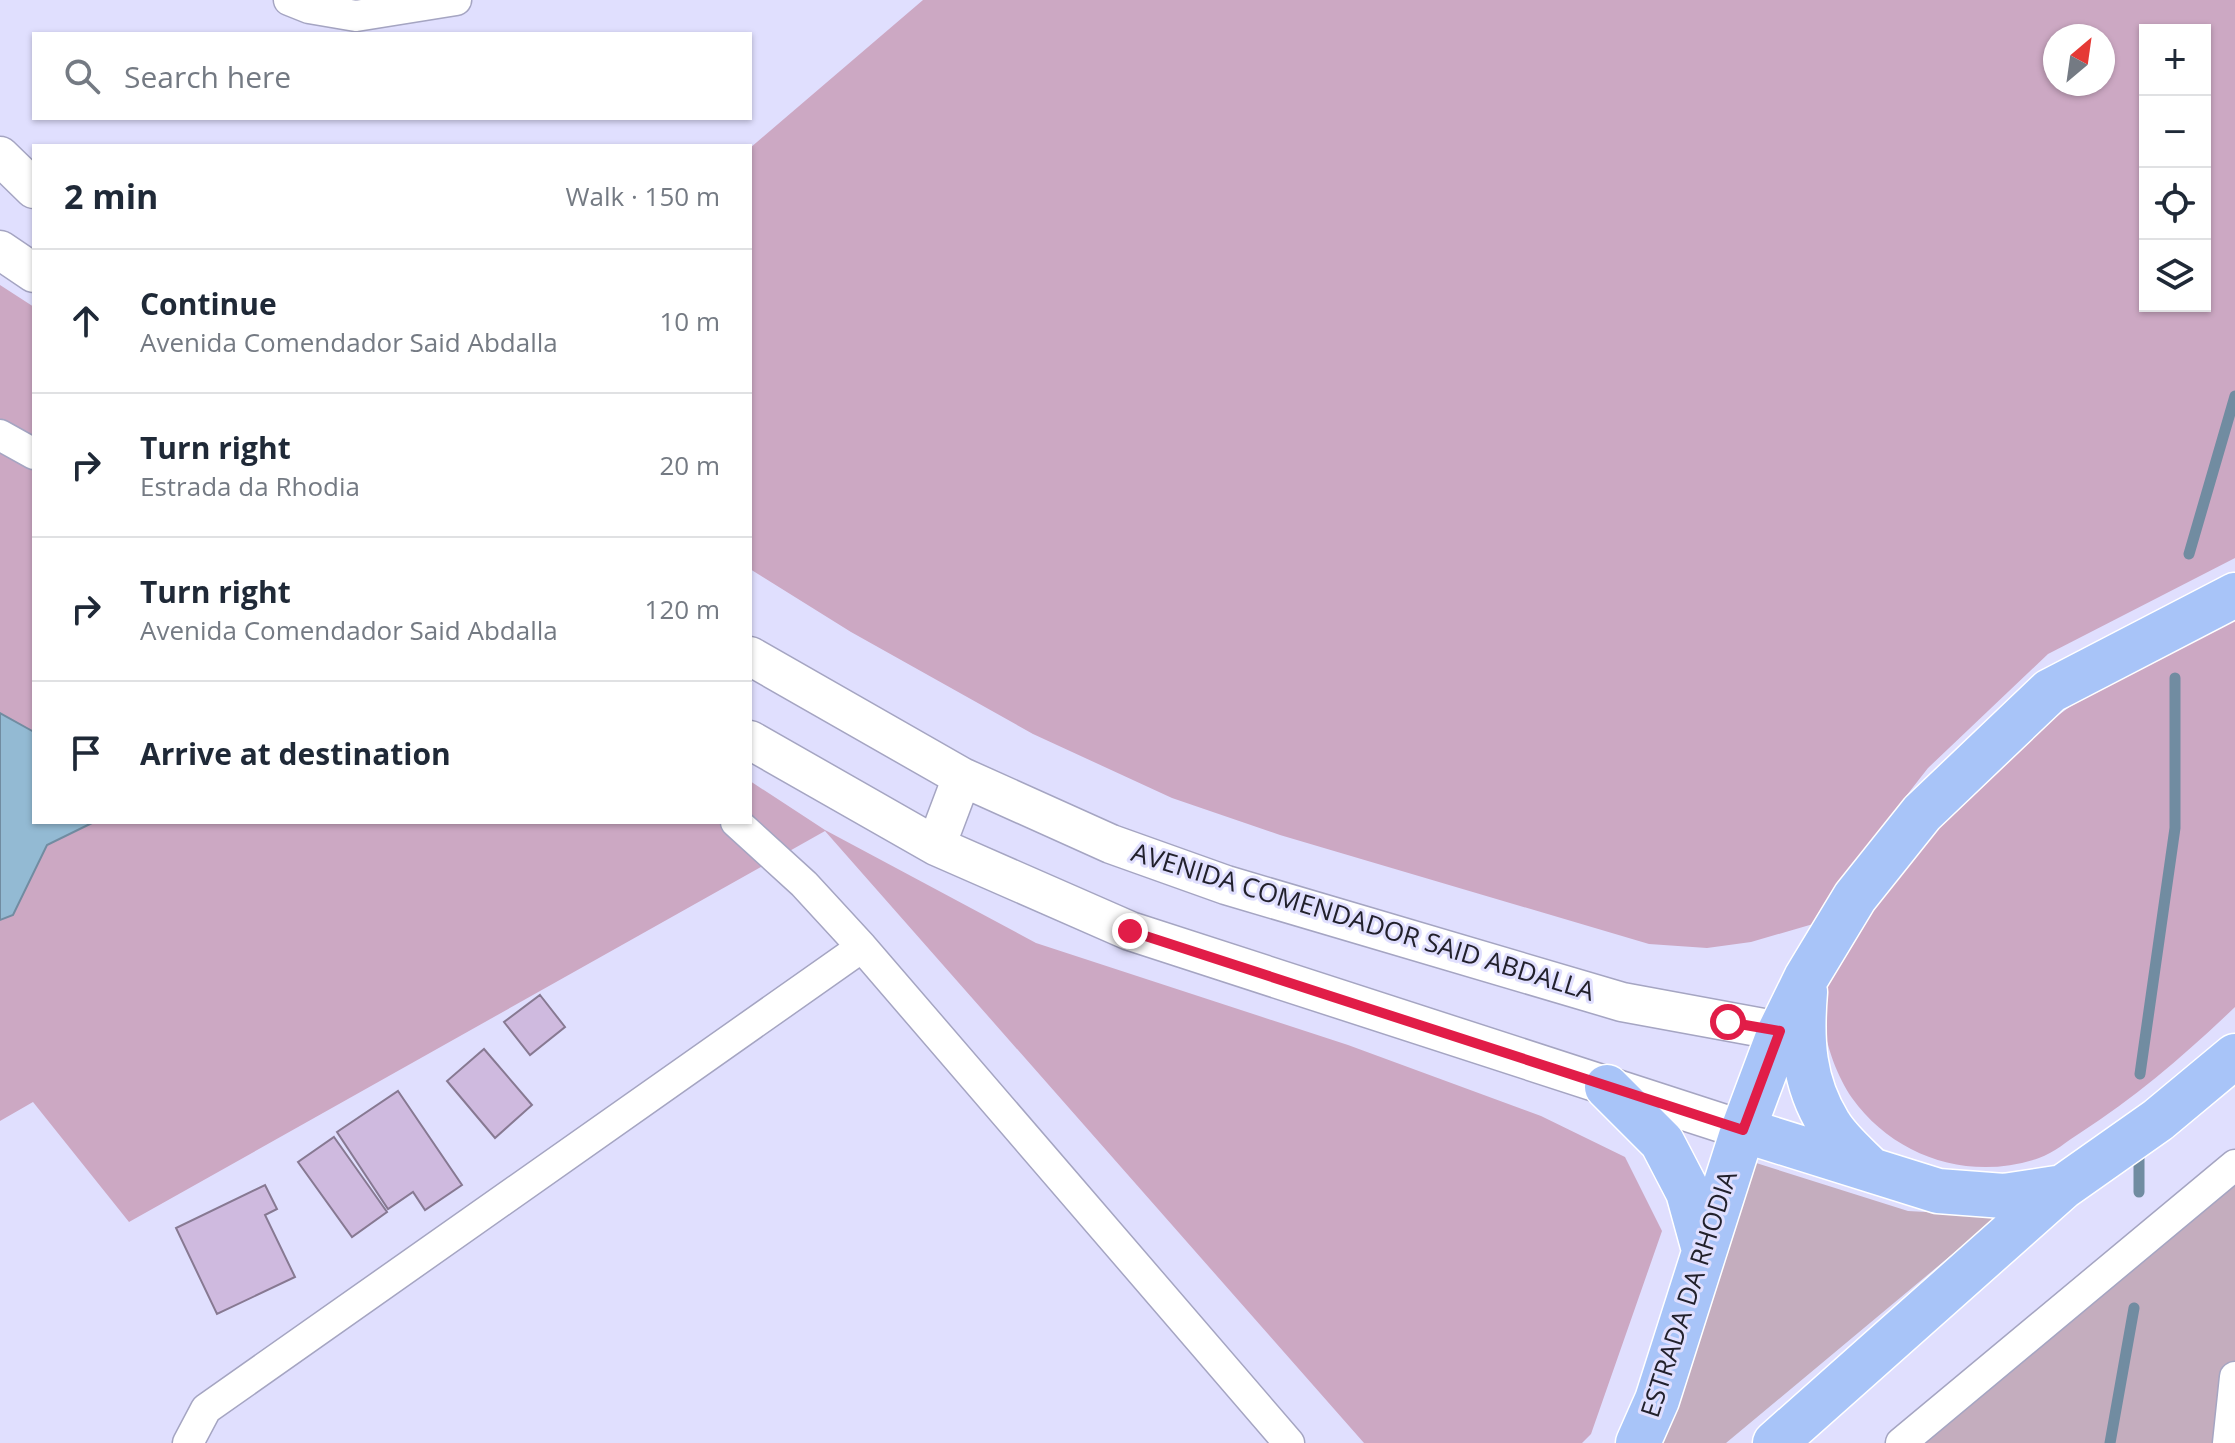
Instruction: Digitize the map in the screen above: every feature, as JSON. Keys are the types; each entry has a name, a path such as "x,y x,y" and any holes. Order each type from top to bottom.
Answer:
{"main road":[{"name":"ESTRADA DA RHODIA","path":"1638,1443 1657,1400 1743,1130 1780,1031 1806,978 1855,897 1922,813 2050,691 2235,595"},
{"path":"1806,978 1801,1035 1810,1085 1830,1126 1873,1173"},
{"path":"1775,1443 2063,1187 2158,1120 2235,1056"},
{"path":"1607,1087 1662,1142 1679,1170 1704,1250"},
{"path":"2158,1120 2235,1091"},
{"path":"1743,1130 1938,1191 2004,1196 2063,1187"}],"street":[{"path":"289,0 309,8 356,16 456,0"},
{"path":"0,156 32,187"},
{"path":"0,167 32,188"},
{"path":"0,250 32,272"},
{"path":"0,435 32,453"},
{"name":"AVENIDA COMENDADOR SAID ABDALLA","path":"752,657 962,777 1111,844 1226,885 1622,1002 1780,1031"},
{"path":"752,741 936,846 1130,931 1743,1130"},
{"path":"936,846 962,777"},
{"path":"738,824 804,884 862,947 1289,1443"},
{"path":"188,1443 206,1409 862,947"},
{"path":"1901,1443 2235,1165"},
{"path":"2228,1443 2235,1377"}],"shaded area":[{"path":"923,0 2235,0 2235,558 2048,654 1928,768 1867,846 1820,922 1751,942 1707,948 1649,944 1280,835 1172,798 1033,734 851,632 752,570 752,146"},
{"path":"0,285 32,306 32,731 0,713"},
{"path":"2235,614 2235,1007 2141,1089 2060,1147 2039,1158 2013,1165 1961,1165 1935,1159 1889,1136 1869,1119 1852,1098 1831,1054 1822,1002 1827,971 1835,956 1922,843 2009,755 2073,704 2107,682"},
{"path":"752,782 825,830 1036,943 1348,1045 1541,1116 1625,1157 1662,1231 1591,1434 1582,1443 1364,1443 825,831 129,1222 33,1102 0,1121 0,920 13,915 47,845 90,824 752,824"},
{"path":"1753,1162 1908,1211 1962,1214 2009,1207 1726,1443 1655,1443"},
{"path":"2235,1165 2235,1377 2228,1443 1901,1443"}],"water":[{"path":"0,713 32,731 32,824 90,824 47,845 13,915 0,920"}],"building":[{"path":"540,995 565,1027 530,1055 504,1022"},
{"path":"484,1049 532,1105 495,1138 447,1081"},
{"path":"398,1091 462,1185 425,1210 413,1192 388,1209 337,1132"},
{"path":"334,1137 387,1212 352,1237 298,1162"},
{"path":"265,1185 277,1209 265,1215 295,1277 217,1314 176,1228"}],"waterway":[{"path":"2189,554 2235,396"},
{"path":"2140,1074 2175,828 2175,678"},
{"path":"2139,1151 2139,1192"},
{"path":"2110,1443 2134,1308"}],"route":[{"path":"1130,931 1743,1130 1780,1031 1728,1022"}]}
